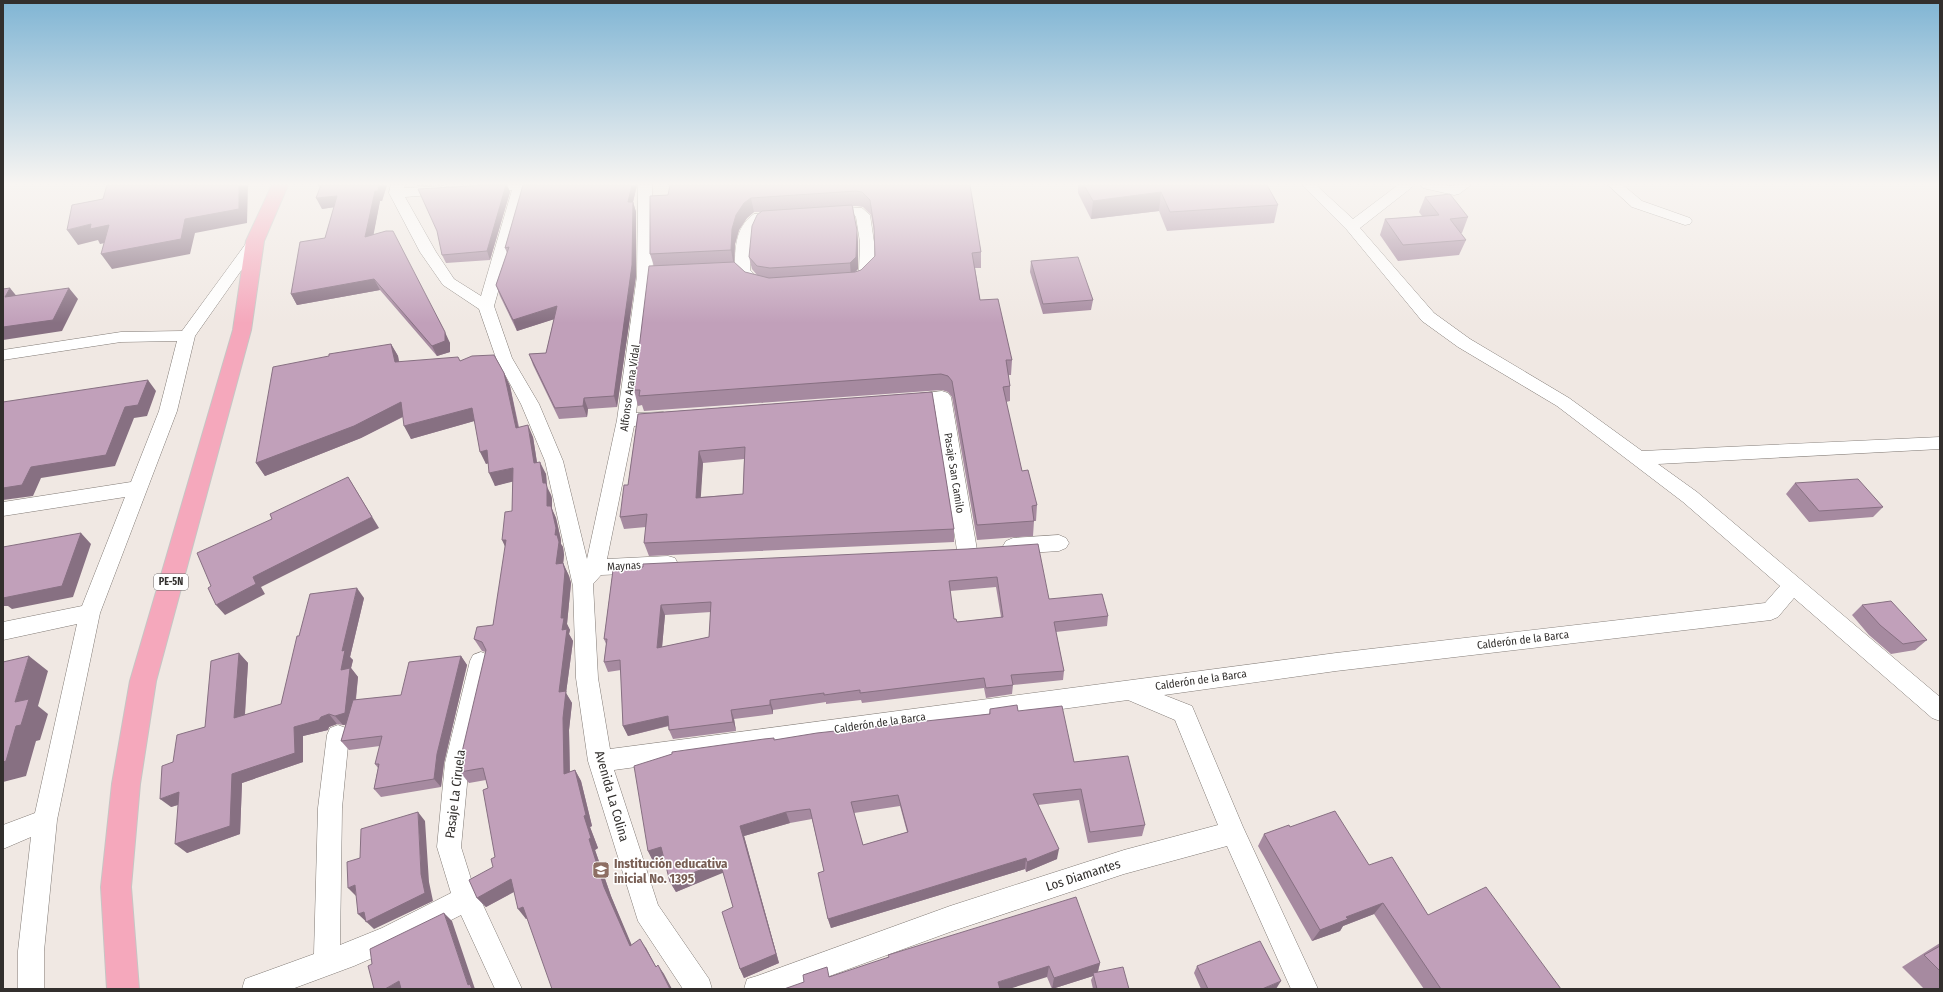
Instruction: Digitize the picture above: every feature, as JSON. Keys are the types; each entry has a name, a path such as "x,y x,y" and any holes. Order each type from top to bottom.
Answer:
{"highway":[{"name":"PE-5N","path":"123,989 116,887 126,784 143,681 242,330 255,241 259,231"}],"street":[{"path":"418,231 428,252 448,282 486,306"},
{"path":"510,231 486,306 504,358 530,404 554,461 589,576"},
{"name":"Alfonso Arana Vidal","path":"589,576 626,420 653,275 649,231"},
{"path":"745,231 735,271 753,283 772,287 856,281 867,271 868,242 866,231"},
{"path":"1356,231 1428,317 1464,343 1563,402 1690,497 1940,711"},
{"path":"31,989 31,950 45,820 90,613 168,411 187,336 255,241"},
{"path":"4,358 121,337 187,336"},
{"name":"Pasaje San Camilo","path":"894,401 942,397 975,549 1059,543"},
{"path":"626,420 681,416"},
{"path":"1638,458 1940,443"},
{"path":"3,510 137,488"},
{"name":"Maynas","path":"589,576 688,563"},
{"name":"Avenida La Colina","path":"589,576 587,678 600,761 647,912 698,989"},
{"name":"Calderón de la Barca","path":"600,761 1344,661 1771,610 1793,586"},
{"path":"3,631 90,613"},
{"name":"Pasaje La Ciruela","path":"481,661 457,763 449,847 459,882 508,989"},
{"path":"1128,690 1184,713 1233,833 1305,989"},
{"path":"327,962 330,808 338,735"},
{"path":"3,836 45,820"},
{"name":"Los Diamantes","path":"757,989 958,916 1124,862 1233,833"},
{"path":"255,989 327,962 354,954 467,898"}],"building":[{"path":"107,231 183,231 181,239 101,254"},
{"path":"327,231 366,231 365,237 385,231 393,231 445,332 445,341 432,346 374,279 291,294 300,242 325,238"},
{"path":"437,231 493,231 487,251 442,255"},
{"path":"510,231 633,231 632,265 614,396 584,398 583,406 555,408 529,354 546,353 557,306 513,320 496,285 509,247 505,248"},
{"path":"650,231 732,231 731,250 650,254"},
{"path":"751,231 857,231 856,257 850,263 770,268 757,266 749,257"},
{"path":"874,231 978,231 981,252 972,253 980,300 998,299 1012,360 1006,360 1010,386 1003,387 1022,471 1028,470 1037,505 1032,506 1034,521 977,525 952,381 948,376 941,374 639,396 640,390 634,390 649,266 734,262 745,272 769,278 855,272 861,270 875,256"},
{"path":"1394,231 1459,231 1466,240 1403,245"},
{"path":"1078,257 1093,300 1043,304 1031,261"},
{"path":"10,288 5,297 69,288 53,320 3,327 3,289"},
{"path":"391,344 395,362 458,357 460,361 472,356 494,355 504,373 516,428 528,425 534,463 540,462 543,483 546,483 547,487 547,506 551,506 556,528 555,535 557,535 559,542 556,564 563,563 565,571 561,618 564,618 562,630 567,629 559,692 566,691 563,718 564,774 575,770 586,815 584,816 591,838 589,839 604,887 630,946 640,939 656,967 658,965 670,989 552,989 523,907 518,909 511,879 477,898 469,880 493,867 491,859 495,857 483,790 488,788 483,768 460,772 462,752 486,650 482,642 474,639 477,627 493,625 506,540 502,540 505,512 512,511 513,468 489,473 487,450 480,452 472,408 404,426 401,402 354,426 256,463 273,367 329,356 329,354"},
{"path":"148,380 138,405 125,407 106,455 31,467 22,485 3,488 3,402"},
{"path":"932,392 954,529 644,543 647,514 620,517 624,485 628,485 638,414","holes":["745,447 743,494 696,498 699,451"]},
{"path":"348,477 372,517 253,577 256,584 216,605 208,588 211,586 197,553 272,519 270,514"},
{"path":"1858,479 1883,507 1819,511 1795,483"},
{"path":"81,533 62,586 3,598 3,547"},
{"path":"1038,544 1049,599 1102,594 1108,616 1054,622 1064,671 1011,675 1013,685 986,688 984,678 860,693 860,690 824,695 824,693 770,700 770,705 731,710 733,722 669,730 668,716 623,726 620,660 604,662 607,639 604,639 613,570 643,567 643,564 967,549","holes":["997,577 1003,617 957,622 956,619 954,619 949,581","711,602 709,637 657,648 661,605"]},
{"path":"357,588 342,651 345,650 341,670 350,668 345,713 335,716 329,714 321,717 319,720 294,727 295,753 232,774 230,826 175,844 179,792 160,799 162,766 173,762 177,735 205,727 211,661 239,653 234,718 281,704 297,636 299,636 310,594"},
{"path":"1891,601 1927,640 1903,644 1880,625 1862,605"},
{"path":"29,656 15,702 29,699 21,725 16,726 6,761 3,762 3,662"},
{"path":"461,656 437,754 434,779 374,789 379,764 375,764 382,736 341,741 353,700 401,695 409,662"},
{"path":"1017,705 1018,711 1062,706 1074,762 1128,756 1145,825 1090,832 1081,789 1033,794 1059,849 1027,862 1026,858 828,919 818,873 824,871 810,809 786,812 740,826 776,954 740,969 722,912 733,907 720,862 670,882 661,847 648,851 634,766 672,754 672,752 764,739 774,738 774,740 817,733 990,714 990,709","holes":["898,795 908,832 863,845 851,802"]},
{"path":"1335,811 1369,865 1392,857 1428,915 1486,887 1561,989 1441,989 1383,903 1346,917 1348,919 1320,930 1264,834 1289,825 1290,827"},
{"path":"418,812 421,874 425,893 366,922 364,912 358,914 355,885 348,888 347,862 360,858 361,829"},
{"path":"1076,897 1100,963 1054,978 1049,966 998,982 1000,989 784,989 804,982 803,975 827,967 829,977 889,957 888,955"},
{"path":"444,913 468,985 470,984 472,989 401,989 399,981 385,989 374,989 368,966 372,964 370,949"},
{"path":"1260,941 1281,981 1262,989 1208,989 1197,966"},
{"path":"1940,946 1940,971 1924,955"},
{"path":"1123,967 1129,989 1097,989 1093,973"}],"place":[{"name":"Institución educativa inicial No. 1395","path":"601,870"}]}
